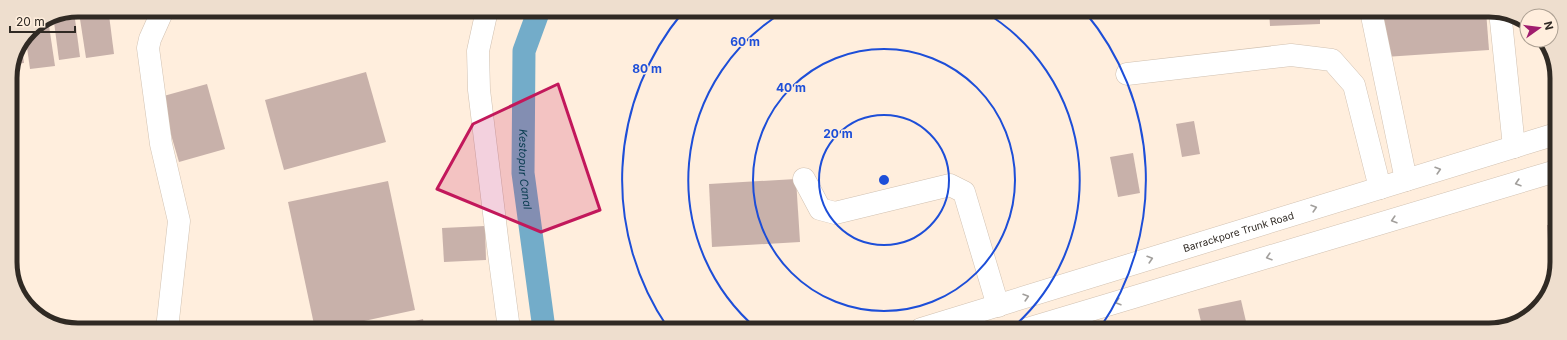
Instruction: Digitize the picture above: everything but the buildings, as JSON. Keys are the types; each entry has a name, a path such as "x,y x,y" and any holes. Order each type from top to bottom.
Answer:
{"main road":[{"path":"160,17 150,39 148,48 161,144 179,221 168,323"},
{"path":"485,17 478,51 479,90 509,323"},
{"path":"1373,17 1406,180"},
{"path":"1501,18 1514,147"},
{"path":"1127,74 1291,54 1332,60 1354,85 1380,188"},
{"name":"Barrackpore Trunk Road","path":"942,323 1550,136"},
{"path":"1050,323 1550,173"},
{"path":"804,179 820,209 835,213 950,185 964,192 998,306"}],"highlighted area":[{"path":"558,84 600,210 541,232 437,189 473,124"}],"waterway":[{"name":"Kestopur Canal","path":"536,17 524,51 523,173 543,323"}]}
